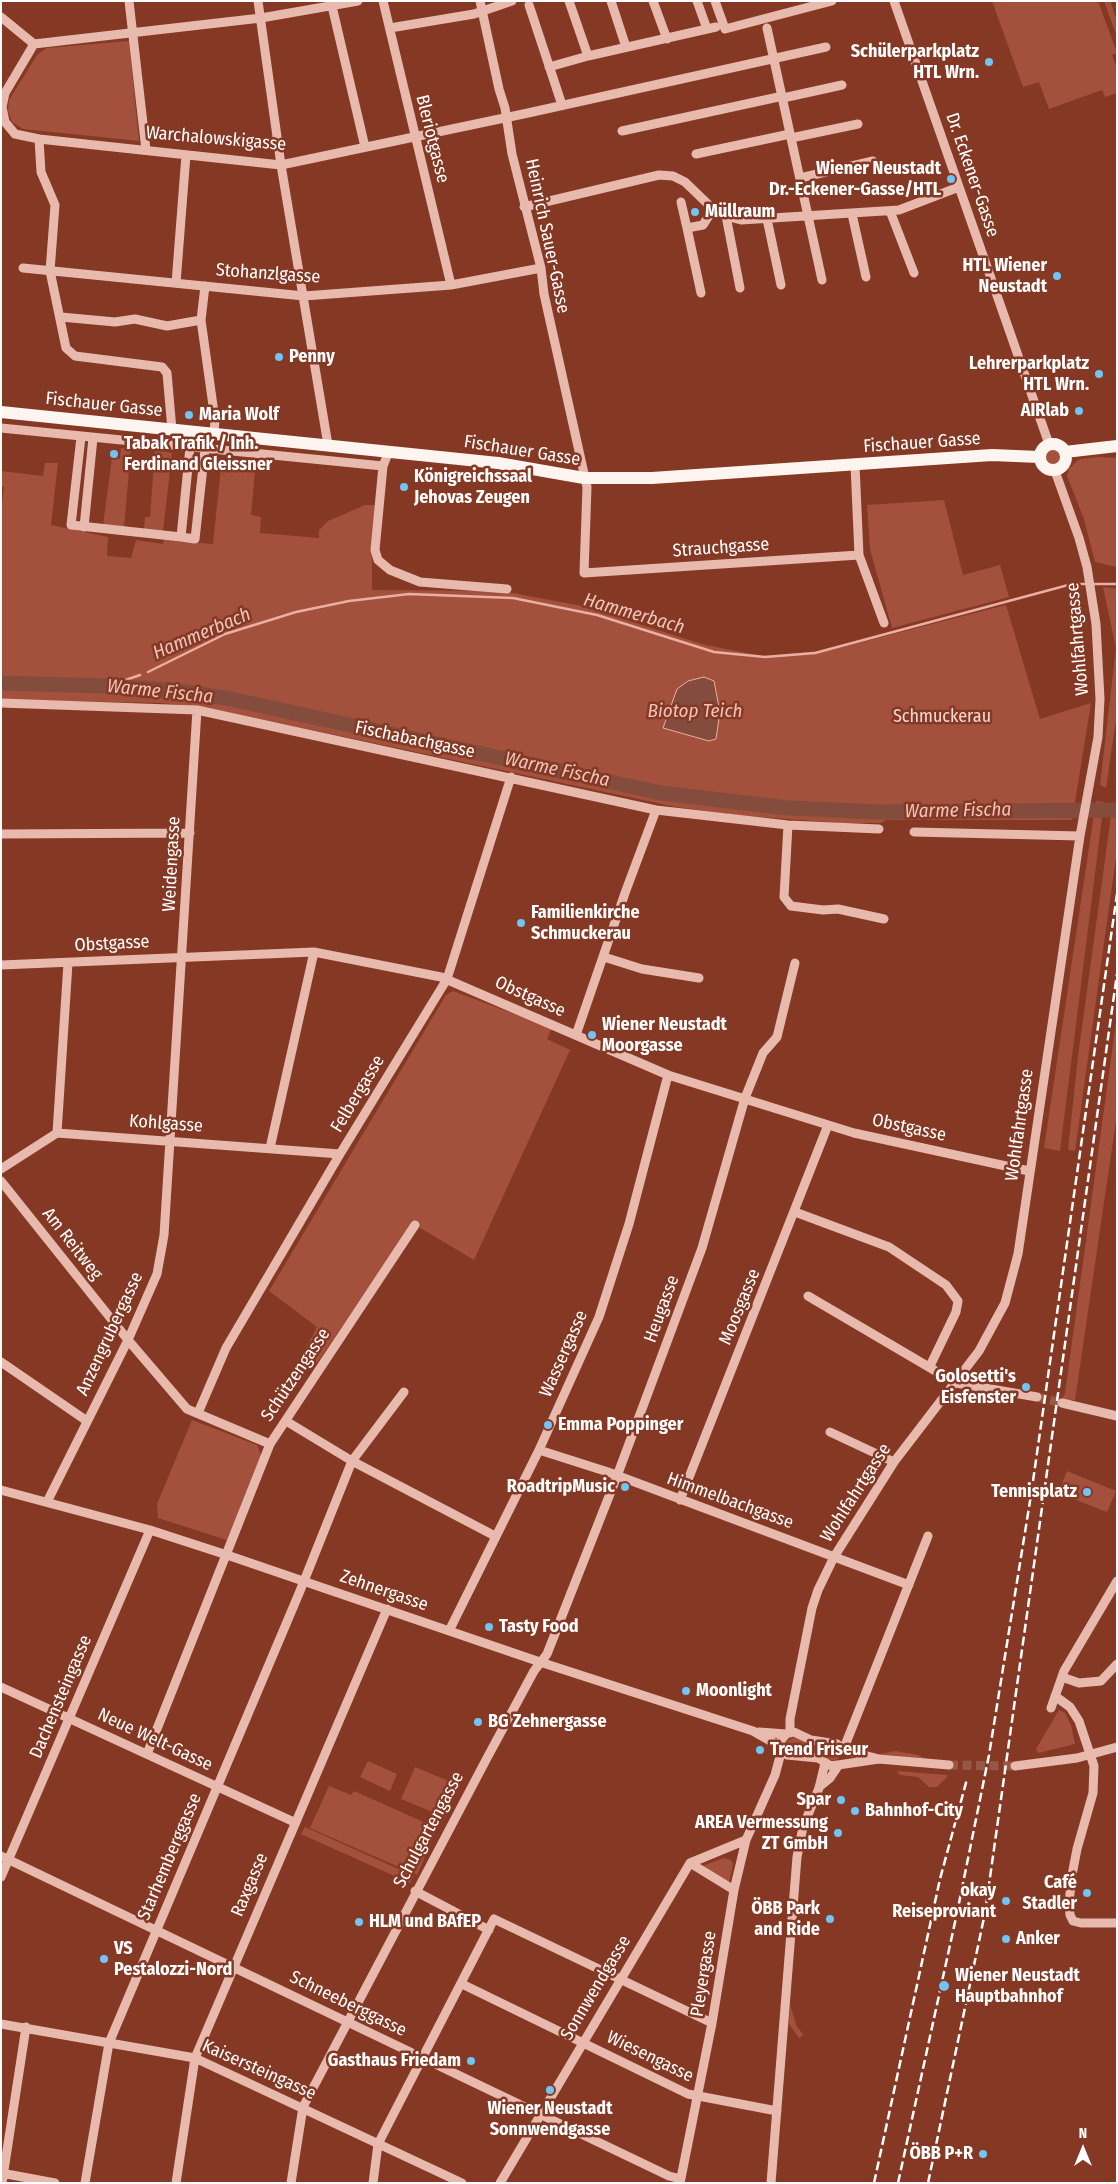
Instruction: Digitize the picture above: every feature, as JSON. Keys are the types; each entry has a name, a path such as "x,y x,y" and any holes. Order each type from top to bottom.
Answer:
{"main road":[{"name":"Fischauer Gasse","path":"1,412 328,444 498,463 584,478 652,478 992,455 1039,457"},
{"path":"1049,444 1058,445 1065,452 1063,466 1055,471 1044,467 1039,457 1042,450 1049,444"},
{"path":"1065,452 1117,446"}],"street":[{"path":"129,1 146,150"},
{"path":"258,1 281,165 328,444"},
{"path":"1,17 34,44 261,18 358,1"},
{"name":"Bleriotgasse","path":"383,1 451,285"},
{"name":"Heinrich Sauer-Gasse","path":"480,1 587,487 584,573"},
{"path":"390,28 483,11 512,1"},
{"path":"569,1 588,56"},
{"path":"611,1 626,47"},
{"path":"653,1 667,39"},
{"path":"549,67 588,56 711,28 697,1"},
{"path":"715,1 725,29 832,1"},
{"name":"Dr. Eckener-Gasse","path":"894,1 1049,444"},
{"path":"529,5 562,105"},
{"path":"332,6 365,147"},
{"path":"767,28 822,280"},
{"name":"Warchalowskigasse","path":"34,44 5,93 2,108 5,122 15,134 39,139 281,165 826,47"},
{"path":"622,131 842,85"},
{"path":"696,154 858,124"},
{"path":"39,139 41,172 55,205 50,271 62,317 66,348 75,356 162,367 167,373 172,430"},
{"path":"176,283 186,155"},
{"path":"800,178 873,160"},
{"path":"524,207 659,175 673,176 686,182 713,209 726,216 741,220 900,210 959,187"},
{"path":"681,202 701,293"},
{"path":"687,228 703,224 713,209"},
{"path":"890,211 914,273"},
{"path":"852,214 866,277"},
{"path":"726,216 740,288"},
{"path":"767,219 781,285"},
{"name":"Stohanzlgasse","path":"22,268 304,296 451,285 540,268"},
{"path":"205,286 201,320 215,420 214,434"},
{"path":"62,317 114,322 135,318 167,326 201,320"},
{"path":"1,428 383,466"},
{"path":"81,437 71,525 195,539 204,449"},
{"path":"84,527 93,438"},
{"path":"181,537 190,448"},
{"path":"389,451 383,466 375,550 378,560 390,570 420,582 507,589"},
{"path":"855,465 859,555 884,623"},
{"name":"Wohlfahrtgasse","path":"782,1748 782,1740 788,1733 812,1608 834,1557 894,1462 980,1351 1005,1303 1018,1254 1080,836 1098,737 1100,699 1099,660 1088,576 1079,538 1055,471"},
{"name":"Strauchgasse","path":"584,573 859,555"},
{"name":"Fischabachgasse","path":"1,703 197,710 656,810 788,825 879,829"},
{"name":"Weidengasse","path":"170,1140 183,957 197,710"},
{"name":"Felbergasse","path":"198,1414 226,1348 340,1154 447,979 511,777"},
{"path":"576,1035 656,810"},
{"path":"788,825 784,897 791,906 823,910 838,909 884,919"},
{"path":"914,832 1080,836"},
{"path":"1,834 190,833"},
{"path":"270,1148 314,952"},
{"name":"Obstgasse","path":"1,966 314,952 447,979 668,1075 828,1125 1029,1171"},
{"path":"604,957 642,969 698,978"},
{"path":"1,1170 57,1133 68,963"},
{"name":"Heugasse","path":"540,1662 547,1654 617,1476 702,1248 745,1098 763,1053 777,1037 794,963"},
{"name":"Wassergasse","path":"449,1631 539,1450 599,1317 629,1224 668,1075"},
{"name":"Moosgasse","path":"680,1500 828,1125"},
{"name":"Kohlgasse","path":"57,1133 340,1154"},
{"name":"Anzengrubergasse","path":"46,1502 128,1340 157,1274 164,1235 170,1140"},
{"name":"Am Reitweg","path":"1,1181 128,1340 187,1409 270,1444"},
{"path":"794,1212 889,1247 946,1285 958,1301 956,1312 930,1366"},
{"name":"Schützengasse","path":"147,1754 270,1444 415,1225"},
{"path":"808,1296 956,1383 1037,1397"},
{"path":"1,1362 87,1421"},
{"name":"Starhemberggasse","path":"85,2183 110,2043 304,1581 352,1461 404,1392"},
{"path":"1062,1403 1117,1416"},
{"path":"286,1421 352,1461 495,1536"},
{"path":"830,1432 894,1462"},
{"name":"Himmelbachgasse","path":"539,1450 617,1476 910,1585"},
{"name":"Zehnergasse","path":"1,1490 150,1530 540,1662 753,1731 782,1748 790,1756"},
{"name":"Dachensteingasse","path":"1,1876 5,1858 70,1718 150,1530"},
{"path":"819,1788 840,1765 844,1749 928,1536"},
{"path":"1051,1708 1062,1677 1117,1581"},
{"name":"Raxgasse","path":"176,2183 195,2058 294,1822 387,1609"},
{"name":"Schulgartengasse","path":"291,2183 303,2107 415,1891 540,1662"},
{"path":"1062,1677 1079,1683 1101,1681 1117,1664"},
{"name":"Neue Welt-Gasse","path":"1,1687 294,1822"},
{"path":"1055,1696 1070,1707 1079,1721 1094,1766 1093,1793 1077,1849 1070,1888 1070,1915 1074,1921 1081,1923 1117,1923"},
{"name":"Zehnergasse","path":"753,1731 788,1733 844,1749"},
{"path":"1015,1766 1091,1754 1117,1747"},
{"name":"Pleyergasse","path":"681,2181 712,2023 734,1890 746,1840 775,1775 782,1748"},
{"path":"844,1749 879,1759 949,1766"},
{"path":"790,1756 808,1756 818,1758 825,1763 840,1765 879,1759"},
{"name":"Pleyergasse","path":"775,1775 790,1756"},
{"path":"771,2183 800,1836 819,1788 825,1763"},
{"path":"690,1864 746,1840"},
{"name":"Schneeberggasse","path":"5,1858 233,1965 681,2181"},
{"path":"690,1864 734,1890"},
{"name":"Sonnwendgasse","path":"500,2183 539,2113 690,1864"},
{"path":"415,1891 489,1930"},
{"path":"373,2183 378,2144 494,1919 712,2023"},
{"name":"Wiesengasse","path":"462,1984 698,2098 778,2111"},
{"name":"Kaisersteingasse","path":"1,2024 195,2058 462,2183"},
{"path":"26,2027 2,2177 55,2183"}],"green space":[{"path":"992,1 1098,1 1117,53 1112,55 1117,69 1117,93 1105,97 1102,90 1049,109 1039,82 1023,87"},
{"path":"1104,1 1110,1 1117,21 1117,37"},
{"path":"129,41 139,141 23,129 12,122 8,111 9,100 37,55 47,48"},
{"path":"121,448 131,449 124,527 103,525 112,458 120,459"},
{"path":"1050,448 1056,448 1061,453 1059,462 1050,464 1045,459 1045,453"},
{"path":"155,450 172,453 163,531 144,529 145,517 150,517"},
{"path":"1098,457 1117,458 1117,567 1095,562 1084,519 1067,476 1069,469 1077,461"},
{"name":"Schmuckerau","path":"222,458 256,461 251,515 261,517 260,533 319,538 319,530 328,521 365,505 376,505 372,546 372,590 502,591 582,606 705,645 763,656 831,650 1006,605 1040,719 1091,703 1072,820 886,820 881,823 841,823 735,815 676,807 203,707 161,703 1,700 1,514 4,487 1,486 1,471 43,476 45,463 58,463 51,525 108,537 107,556 131,558 136,540 163,544 164,540 213,544"},
{"path":"944,500 963,575 1000,565 1009,597 892,628 870,549 867,505"},
{"path":"1103,587 1117,589 1117,713 1106,788 1100,785 1116,648"},
{"path":"1096,801 1104,802 1060,1151 1044,1148"},
{"path":"1111,816 1117,819 1117,850 1075,1151 1068,1150 1078,1056"},
{"path":"453,991 552,1028 547,1039 570,1050 474,1260 412,1223 317,1363 302,1356 317,1327 269,1291 446,995"},
{"path":"1117,1015 1117,1114 1075,1400 1062,1400 1065,1393"},
{"path":"192,1420 257,1445 261,1455 227,1540 158,1518 157,1504"},
{"name":"Tennisplatz","path":"1067,1471 1116,1491 1107,1512 1058,1493"},
{"path":"1059,1710 1065,1713 1071,1725 1075,1744 1038,1753 1036,1749"},
{"path":"795,1737 811,1745 836,1749 840,1752 840,1757 834,1761 818,1754 789,1750 787,1741"},
{"path":"895,1751 918,1755 926,1759 880,1754"},
{"path":"368,1761 397,1774 390,1791 360,1777"},
{"path":"415,1767 458,1785 445,1817 401,1799"},
{"path":"897,1771 947,1775 947,1777 937,1787 929,1787 918,1777 900,1775"},
{"path":"329,1786 351,1795 354,1791 437,1828 417,1875 310,1828"},
{"path":"305,1827 414,1876 410,1883 301,1834"},
{"path":"724,1858 731,1860 733,1864 729,1883 702,1866"},
{"path":"790,2005 797,2027 803,2034 799,2038 789,2024"}],"water":[{"name":"Biotop Teich","path":"704,677 714,681 720,712 716,739 709,741 663,728 677,689 688,681"}],"waterway":[{"name":"Hammerbach","path":"148,672 225,634 296,612 349,601 409,594 513,598 597,615 714,652 765,657 815,653 1072,584 1117,584"},
{"name":"Hammerbach","path":"108,686 140,675"},
{"name":"Warme Fischa","path":"1,683 170,690 226,698 661,793 788,808 880,812 1117,810"}],"tunnel":[{"path":"1037,1397 1062,1403"},
{"path":"949,1765 1015,1766"}],"railway":[{"path":"898,2183 957,1913 989,1755 1031,1495 1117,894"},
{"path":"928,2183 985,1913 1117,974"},
{"path":"874,2183 940,1879 967,1779"}],"place":[{"name":"Schülerparkplatz HTL Wrn.","path":"989,62"},
{"name":"Wiener Neustadt Dr.-Eckener-Gasse/HTL","path":"951,179"},
{"name":"Müllraum","path":"695,212"},
{"name":"HTL Wiener Neustadt","path":"1057,276"},
{"name":"Penny","path":"279,357"},
{"name":"Lehrerparkplatz HTL Wrn.","path":"1099,374"},
{"name":"AIRlab","path":"1079,411"},
{"name":"Maria Wolf","path":"189,415"},
{"name":"Tabak Trafik / Inh. Ferdinand Gleissner","path":"114,454"},
{"name":"Königreichssaal Jehovas Zeugen","path":"404,487"},
{"name":"Familienkirche Schmuckerau","path":"521,923"},
{"name":"Wiener Neustadt Moorgasse","path":"592,1035"},
{"name":"Golosetti's Eisfenster","path":"1026,1387"},
{"name":"Emma Poppinger","path":"548,1425"},
{"name":"RoadtripMusic","path":"625,1487"},
{"name":"Tennisplatz","path":"1087,1492"},
{"name":"Tasty Food","path":"489,1627"},
{"name":"Moonlight","path":"686,1691"},
{"name":"BG Zehnergasse","path":"478,1722"},
{"name":"Trend Friseur","path":"760,1750"},
{"name":"Spar","path":"841,1800"},
{"name":"Bahnhof-City","path":"855,1811"},
{"name":"AREA Vermessung ZT GmbH","path":"838,1833"},
{"name":"Café Stadler","path":"1087,1893"},
{"name":"okay Reiseproviant","path":"1006,1901"},
{"name":"ÖBB Park and Ride","path":"830,1919"},
{"name":"HLM und BAfEP","path":"359,1922"},
{"name":"Anker","path":"1006,1939"},
{"name":"VS Pestalozzi-Nord","path":"104,1959"},
{"name":"Wiener Neustadt Hauptbahnhof","path":"944,1986"},
{"name":"Gasthaus Friedam","path":"471,2061"},
{"name":"Wiener Neustadt Sonnwendgasse","path":"550,2090"},
{"name":"ÖBB P+R","path":"983,2154"}]}
